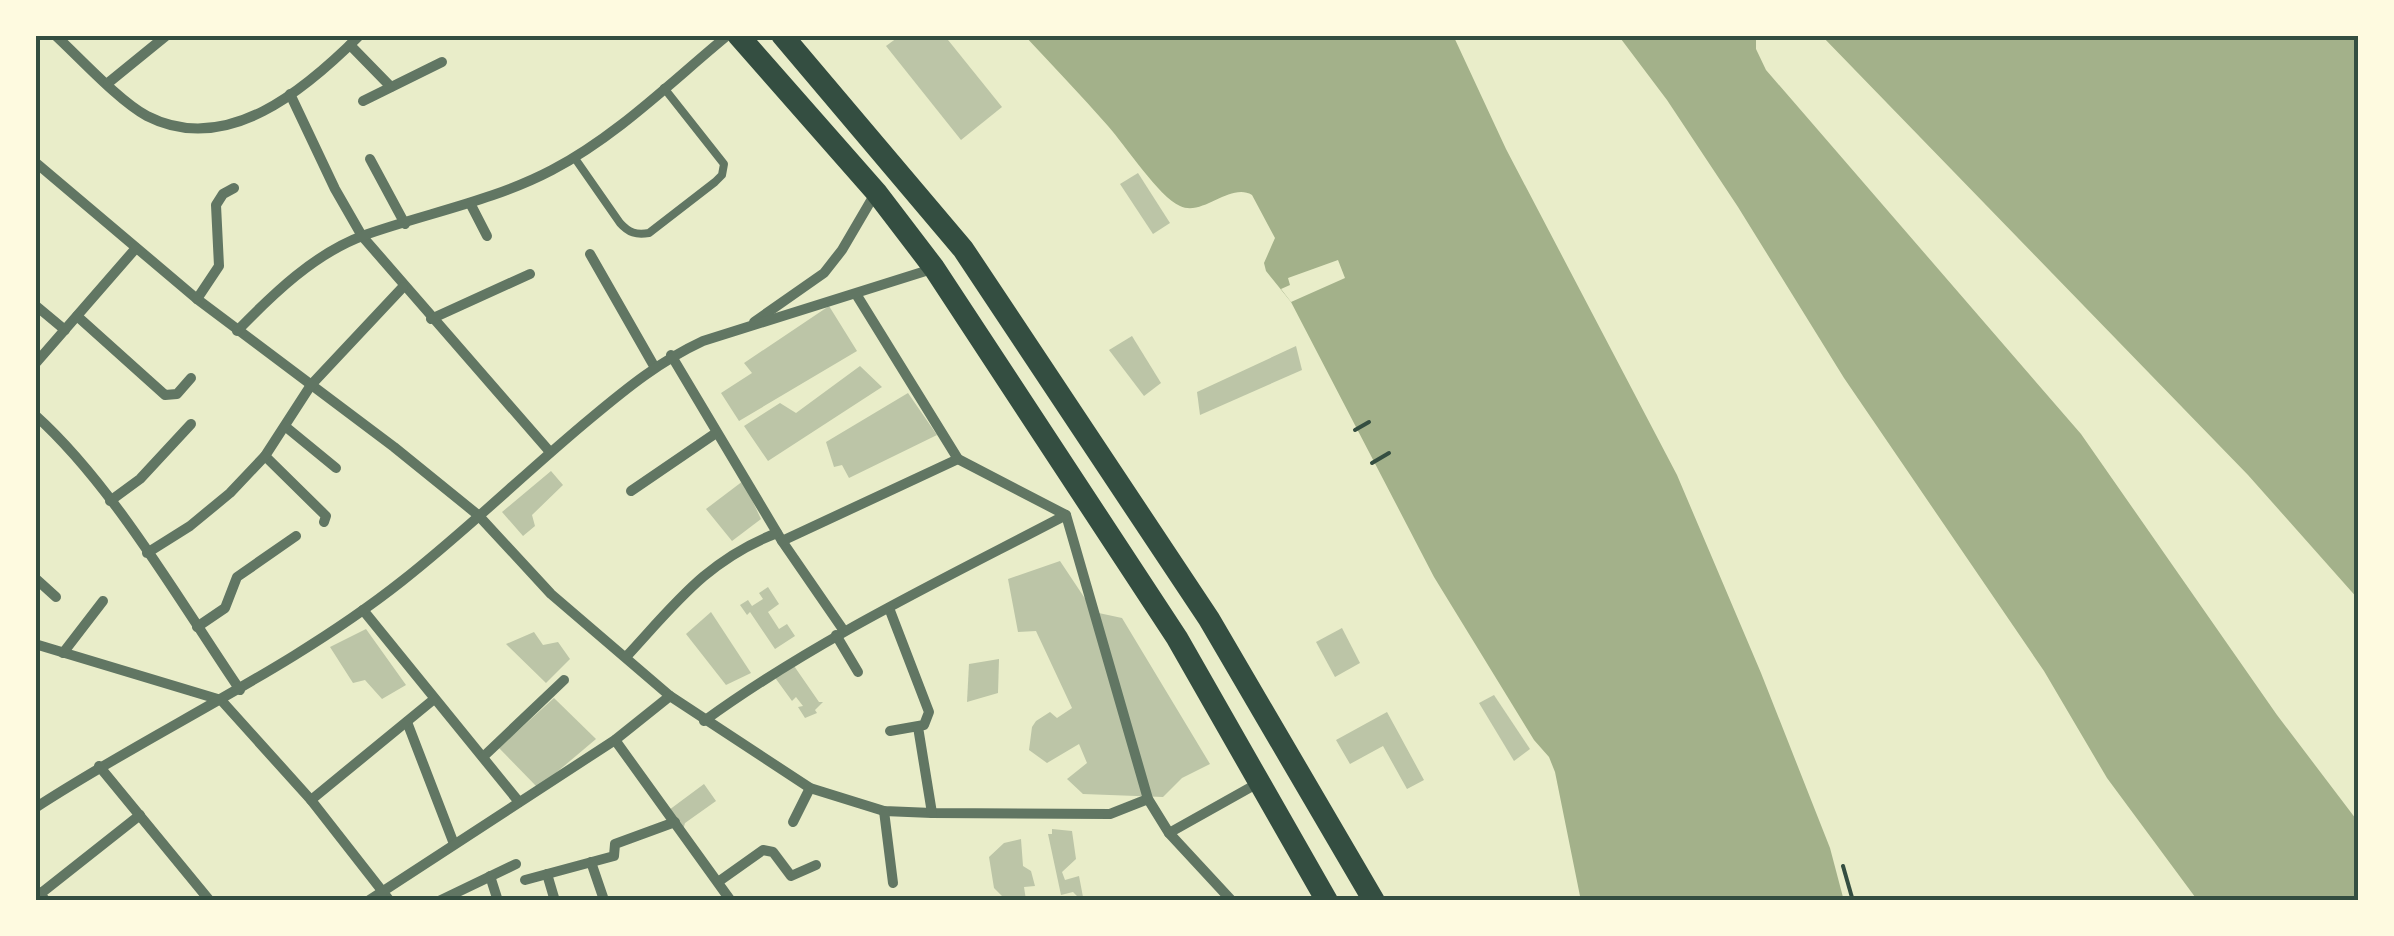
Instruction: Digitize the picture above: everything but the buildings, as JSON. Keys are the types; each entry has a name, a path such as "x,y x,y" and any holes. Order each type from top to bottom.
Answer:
{"main road":[{"path":"738,35 876,192 934,268 1177,638 1328,901"},
{"path":"782,35 963,249 1209,619 1374,901"}],"street":[{"path":"55,35 145,115 183,130 234,126 290,94 360,35"},
{"path":"108,84 167,35"},
{"path":"237,331 295,278 362,236 470,203 551,171 608,134 728,35"},
{"path":"350,44 391,87"},
{"path":"363,100 442,62"},
{"path":"290,94 362,236 550,452"},
{"path":"370,159 405,224"},
{"path":"35,162 198,300 478,515 551,594 670,696 810,788 884,811 932,813 1110,814 1148,799"},
{"path":"198,300 219,263 216,205 222,194 234,188"},
{"path":"744,328 824,272 842,250 876,192"},
{"path":"470,203 487,236"},
{"path":"35,364 136,248"},
{"path":"590,254 654,366"},
{"path":"35,808 99,766 240,690 324,638 404,580 654,366 744,328 934,268"},
{"path":"431,319 530,274"},
{"path":"147,553 230,494 265,456 312,385 403,287"},
{"path":"856,294 958,459 1066,516 1148,799 1169,833 1232,901"},
{"path":"35,305 65,330"},
{"path":"77,316 166,395 177,394 191,378"},
{"path":"672,356 840,633 858,672"},
{"path":"37,420 58,436 110,502 240,690"},
{"path":"110,502 154,466 191,424"},
{"path":"286,427 336,468"},
{"path":"631,490 716,433"},
{"path":"265,456 326,516 324,522"},
{"path":"626,657 699,578 722,559 958,459"},
{"path":"704,720 768,675 840,633 1066,516"},
{"path":"197,627 225,608 237,578 296,536"},
{"path":"36,585 56,597"},
{"path":"63,653 103,602"},
{"path":"888,608 928,712 928,719 918,728 890,731"},
{"path":"363,610 518,802"},
{"path":"35,644 221,700 311,800 387,896"},
{"path":"482,758 564,680"},
{"path":"368,901 387,896 454,844 615,740 670,696"},
{"path":"311,800 433,700"},
{"path":"406,722 454,844"},
{"path":"918,728 932,813"},
{"path":"615,740 731,901"},
{"path":"99,766 210,901"},
{"path":"1169,833 1261,781"},
{"path":"793,822 810,788"},
{"path":"884,811 892,883"},
{"path":"40,894 140,815"},
{"path":"526,880 614,856 615,844 675,822"},
{"path":"718,882 763,850 773,852 791,876 816,865"},
{"path":"591,862 604,900"},
{"path":"439,901 516,864"},
{"path":"547,874 555,901"},
{"path":"490,876 498,901"}],"lane":[{"path":"574,157 620,223 638,234 648,233 715,182 724,164 664,88"}],"path":[{"path":"1355,430 1369,422"},
{"path":"1372,463 1389,452"},
{"path":"1843,866 1854,901"}],"shaded area":[{"path":"1024,35 1453,35 1506,149 1677,475 1830,848 1844,901 1581,901 1549,757 1534,740 1434,577 1291,302 1266,271 1264,263 1275,238 1252,195 1235,193 1189,208 1172,201"},
{"path":"1618,35 1756,35 1756,49 1766,70 2081,434 2277,715 2359,823 2359,901 2198,901 2107,778 2044,671 1844,378 1667,100"},
{"path":"1821,35 2359,35 2359,600 2248,475"}],"pier":[{"path":"1338,260 1345,278 1291,302 1281,289 1290,285 1288,278"}]}
